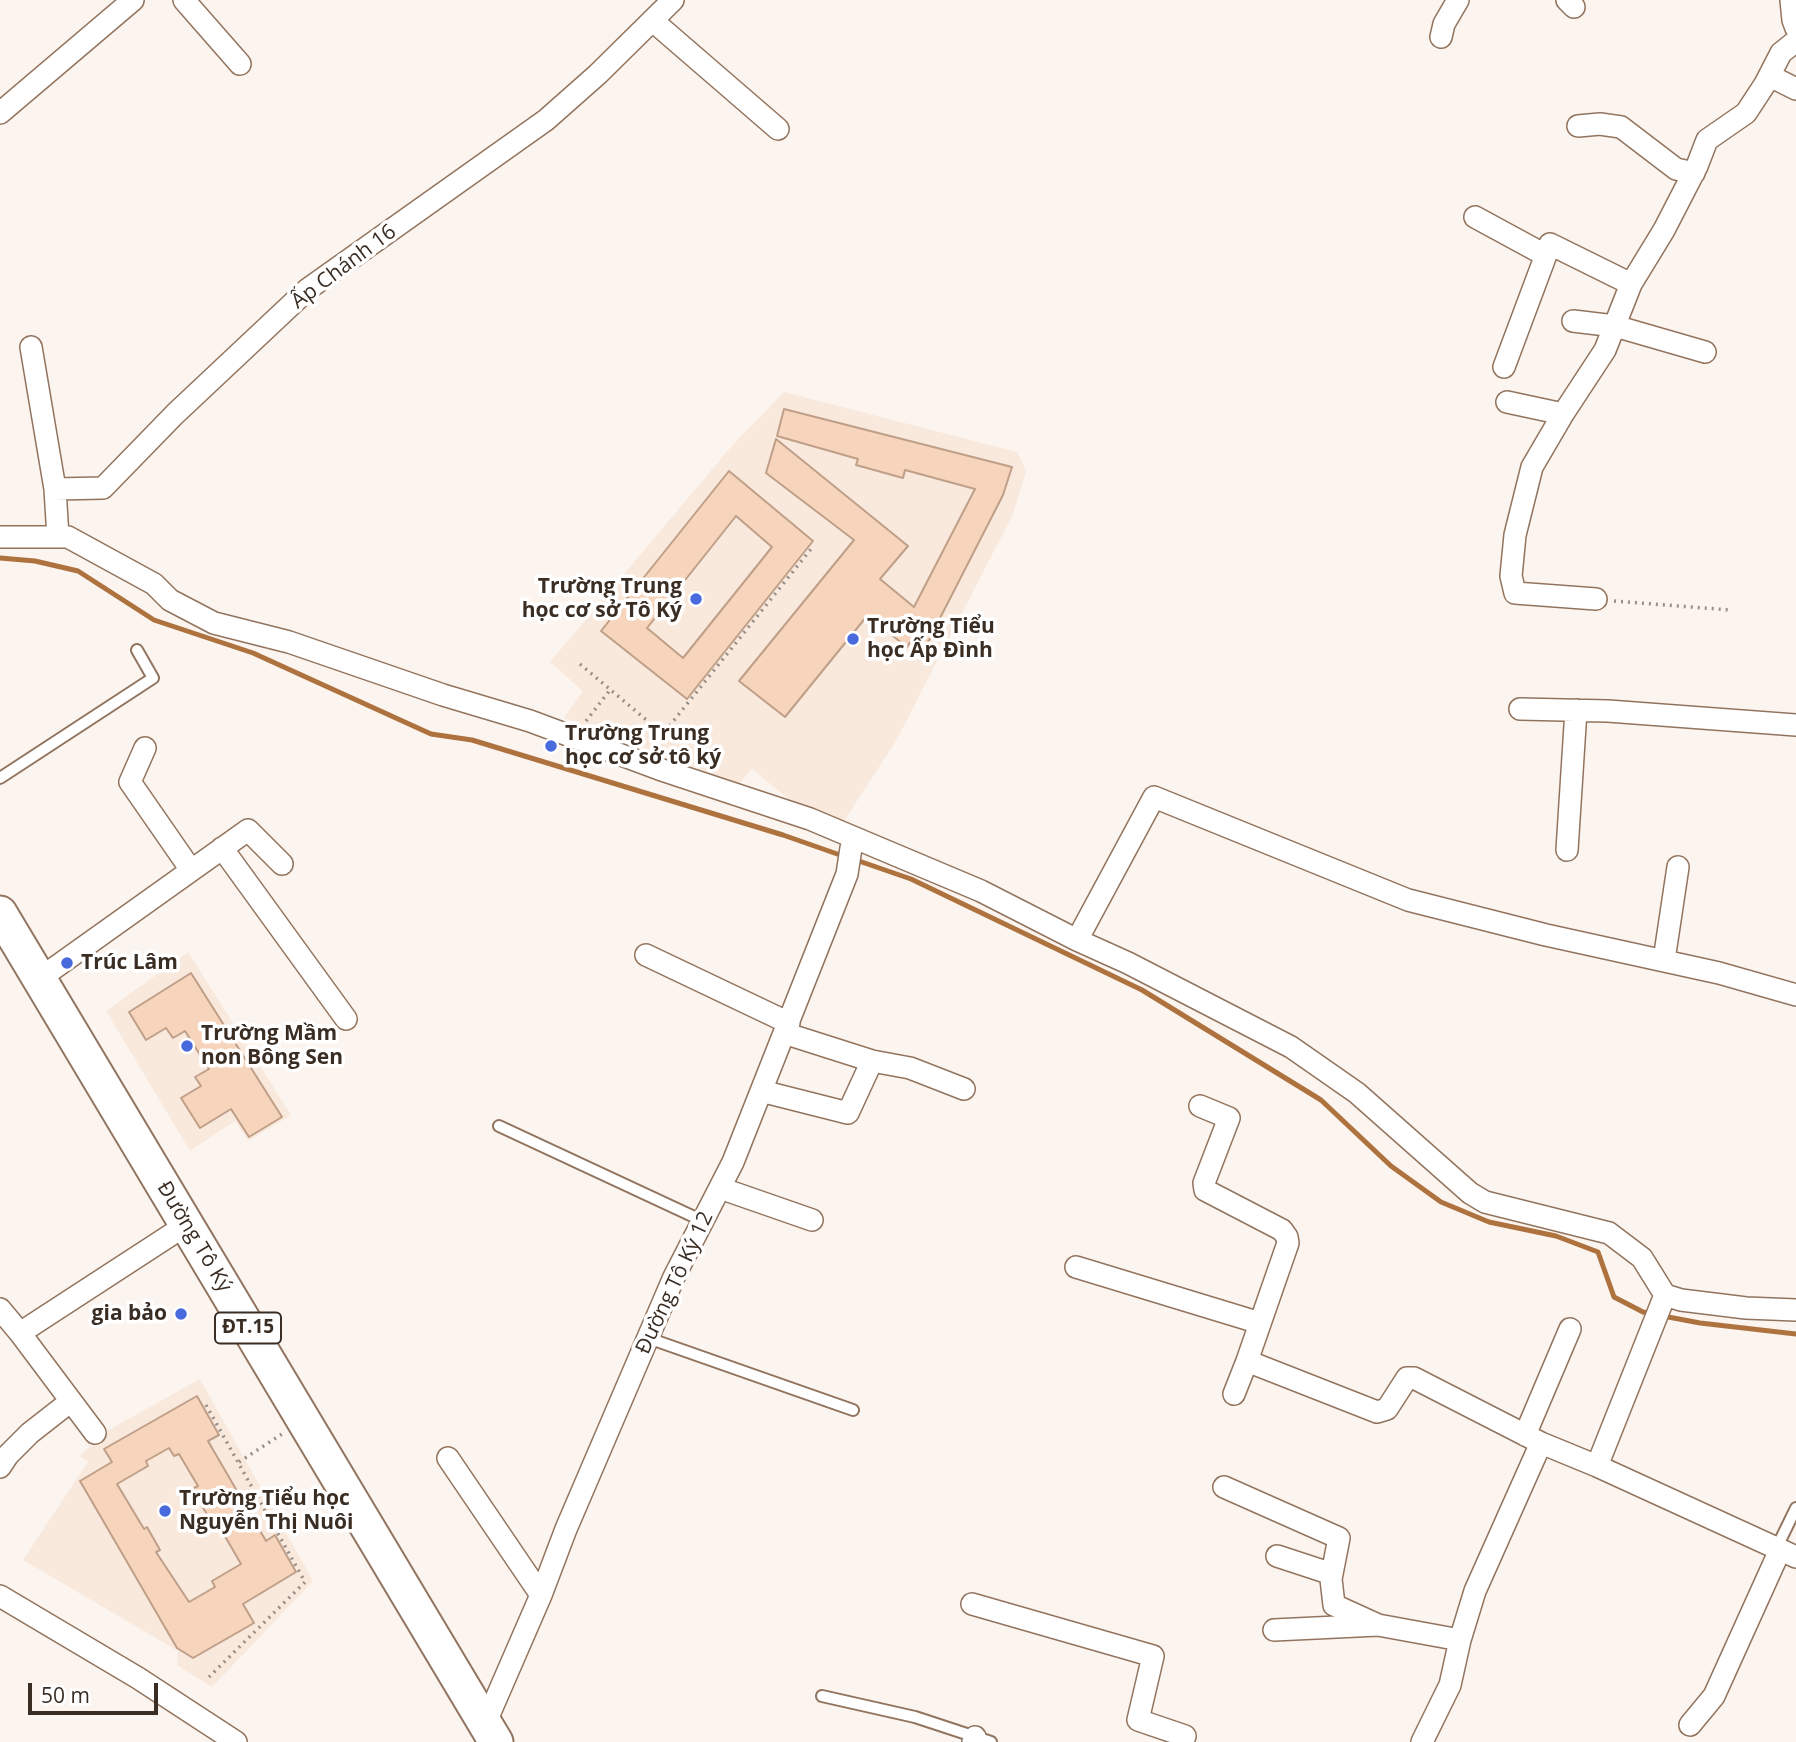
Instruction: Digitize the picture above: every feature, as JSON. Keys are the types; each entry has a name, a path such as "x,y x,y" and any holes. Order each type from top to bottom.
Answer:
{"main road":[{"name":"Đường Tô Ký","path":"0,913 39,979 287,1431 485,1736"},
{"name":"Đường Tô Ký","path":"0,950 178,1230 485,1736"}],"street":[{"path":"0,113 133,0"},
{"path":"184,0 240,64"},
{"name":"Ấp Chánh 16","path":"55,489 103,488 175,414 308,289 546,120 673,0"},
{"path":"1441,37 1444,24 1458,0"},
{"path":"1791,0 1796,28"},
{"path":"653,21 778,129"},
{"path":"1596,599 1514,593 1511,576 1515,535 1532,467 1605,351 1631,284 1664,230 1707,140 1746,113 1781,53 1796,41"},
{"path":"1770,76 1796,89"},
{"path":"1578,126 1600,124 1621,127 1676,169 1693,173"},
{"path":"1475,217 1545,255"},
{"path":"1504,367 1550,244 1631,284"},
{"path":"1573,321 1615,326 1705,352"},
{"path":"31,347 55,489 58,537"},
{"path":"1507,402 1563,414"},
{"path":"0,537 68,537 154,584 170,600 214,624 289,642 810,819 853,843 981,891 1291,1047 1357,1093 1470,1194 1485,1202 1609,1233 1642,1258 1660,1307 1597,1466"},
{"path":"1520,709 1608,710 1796,725"},
{"path":"1567,850 1576,710"},
{"path":"145,748 131,782 191,870"},
{"path":"1077,940 1154,797 1408,900 1718,973 1796,995"},
{"path":"39,979 248,830 282,864"},
{"name":"Đường Tô Ký 12","path":"485,1736 566,1529 674,1277 733,1162 847,874 853,843"},
{"path":"222,848 346,1019"},
{"path":"1664,960 1678,867"},
{"path":"646,955 787,1028 872,1061 910,1068 964,1089"},
{"path":"761,1091 848,1113 872,1061"},
{"path":"1200,1106 1229,1118 1204,1183 1206,1190 1282,1230 1288,1244 1234,1394"},
{"path":"720,1188 813,1220"},
{"path":"20,1333 178,1230"},
{"path":"1076,1267 1260,1323"},
{"path":"1660,1307 1681,1300 1746,1308 1796,1310"},
{"path":"0,1309 96,1433"},
{"path":"1422,1742 1450,1685 1475,1591 1533,1439 1570,1329"},
{"path":"1247,1361 1377,1412 1387,1409 1408,1378 1414,1378 1533,1439 1784,1552 1718,1688 1690,1725"},
{"path":"0,1466 30,1433 72,1401"},
{"path":"448,1458 541,1595"},
{"path":"1224,1487 1339,1538 1332,1574 1334,1605 1378,1625"},
{"path":"1277,1556 1332,1574"},
{"path":"0,1596 138,1678 236,1742"},
{"path":"972,1604 1153,1656 1138,1720 1185,1736 1183,1742"},
{"path":"1274,1630 1378,1625 1460,1640"}],"lane":[{"path":"0,778 153,678 137,650"},
{"path":"499,1126 703,1221"},
{"path":"648,1338 853,1410"},
{"path":"1784,1552 1796,1508"},
{"path":"822,1696 915,1717 980,1740"}],"path":[{"path":"580,664 663,734 811,549"},
{"path":"1596,599 1730,611"},
{"path":"574,737 610,690"},
{"path":"206,1405 305,1582 209,1677"},
{"path":"239,1462 287,1431"}],"shaded area":[{"name":"Trường Tiểu học Ấp Đình","path":"784,392 1017,452 1026,471 1013,514 896,741 842,824 800,808 752,769 739,784 564,718 583,691 550,662 730,448"},
{"name":"Trường Mầm non Bông Sen","path":"188,952 291,1115 248,1141 235,1121 190,1151 106,1011"},
{"name":"Trường Tiểu học Nguyễn Thị Nuôi","path":"200,1379 313,1581 212,1687 177,1665 178,1651 23,1560 88,1462 80,1456 105,1432"}],"building":[{"path":"784,409 1012,467 1003,495 937,624 940,627 921,650 911,641 907,647 867,616 785,717 739,681 854,540 766,473 776,439 908,546 880,579 914,607 975,489 905,470 903,478 856,465 858,459 777,436"},
{"path":"729,471 813,541 687,699 601,631","holes":["736,516 772,547 683,658 647,628"]},
{"path":"191,973 282,1117 249,1137 231,1109 200,1128 181,1098 201,1086 195,1077 209,1069 185,1031 173,1038 166,1028 146,1040 129,1012"},
{"path":"197,1396 219,1435 208,1441 266,1541 275,1535 296,1572 243,1604 254,1623 193,1658 177,1648 80,1481 112,1462 104,1449","holes":["169,1448 174,1456 179,1454 198,1486 192,1489 215,1528 219,1526 241,1564 212,1581 215,1587 189,1602 156,1552 160,1550 147,1527 144,1529 117,1484 148,1466 146,1461"]}],"waterway":[{"path":"0,558 35,561 78,571 154,620 253,653 431,734 472,740 783,835 843,856"},
{"path":"856,860 911,879 1142,990 1321,1100 1391,1166 1441,1202 1489,1222 1556,1236 1598,1252 1614,1297 1643,1312 1653,1314"},
{"path":"1663,1316 1796,1334"}],"place":[{"name":"Trường Trung học cơ sở Tô Ký","path":"696,599"},
{"name":"Trường Tiểu học Ấp Đình","path":"853,639"},
{"name":"Trường Trung học cơ sở tô ký","path":"551,746"},
{"name":"Trúc Lâm","path":"67,963"},
{"name":"Trường Mầm non Bông Sen","path":"187,1046"},
{"name":"gia bảo","path":"181,1314"},
{"name":"Trường Tiểu học Nguyễn Thị Nuôi","path":"165,1511"}]}
